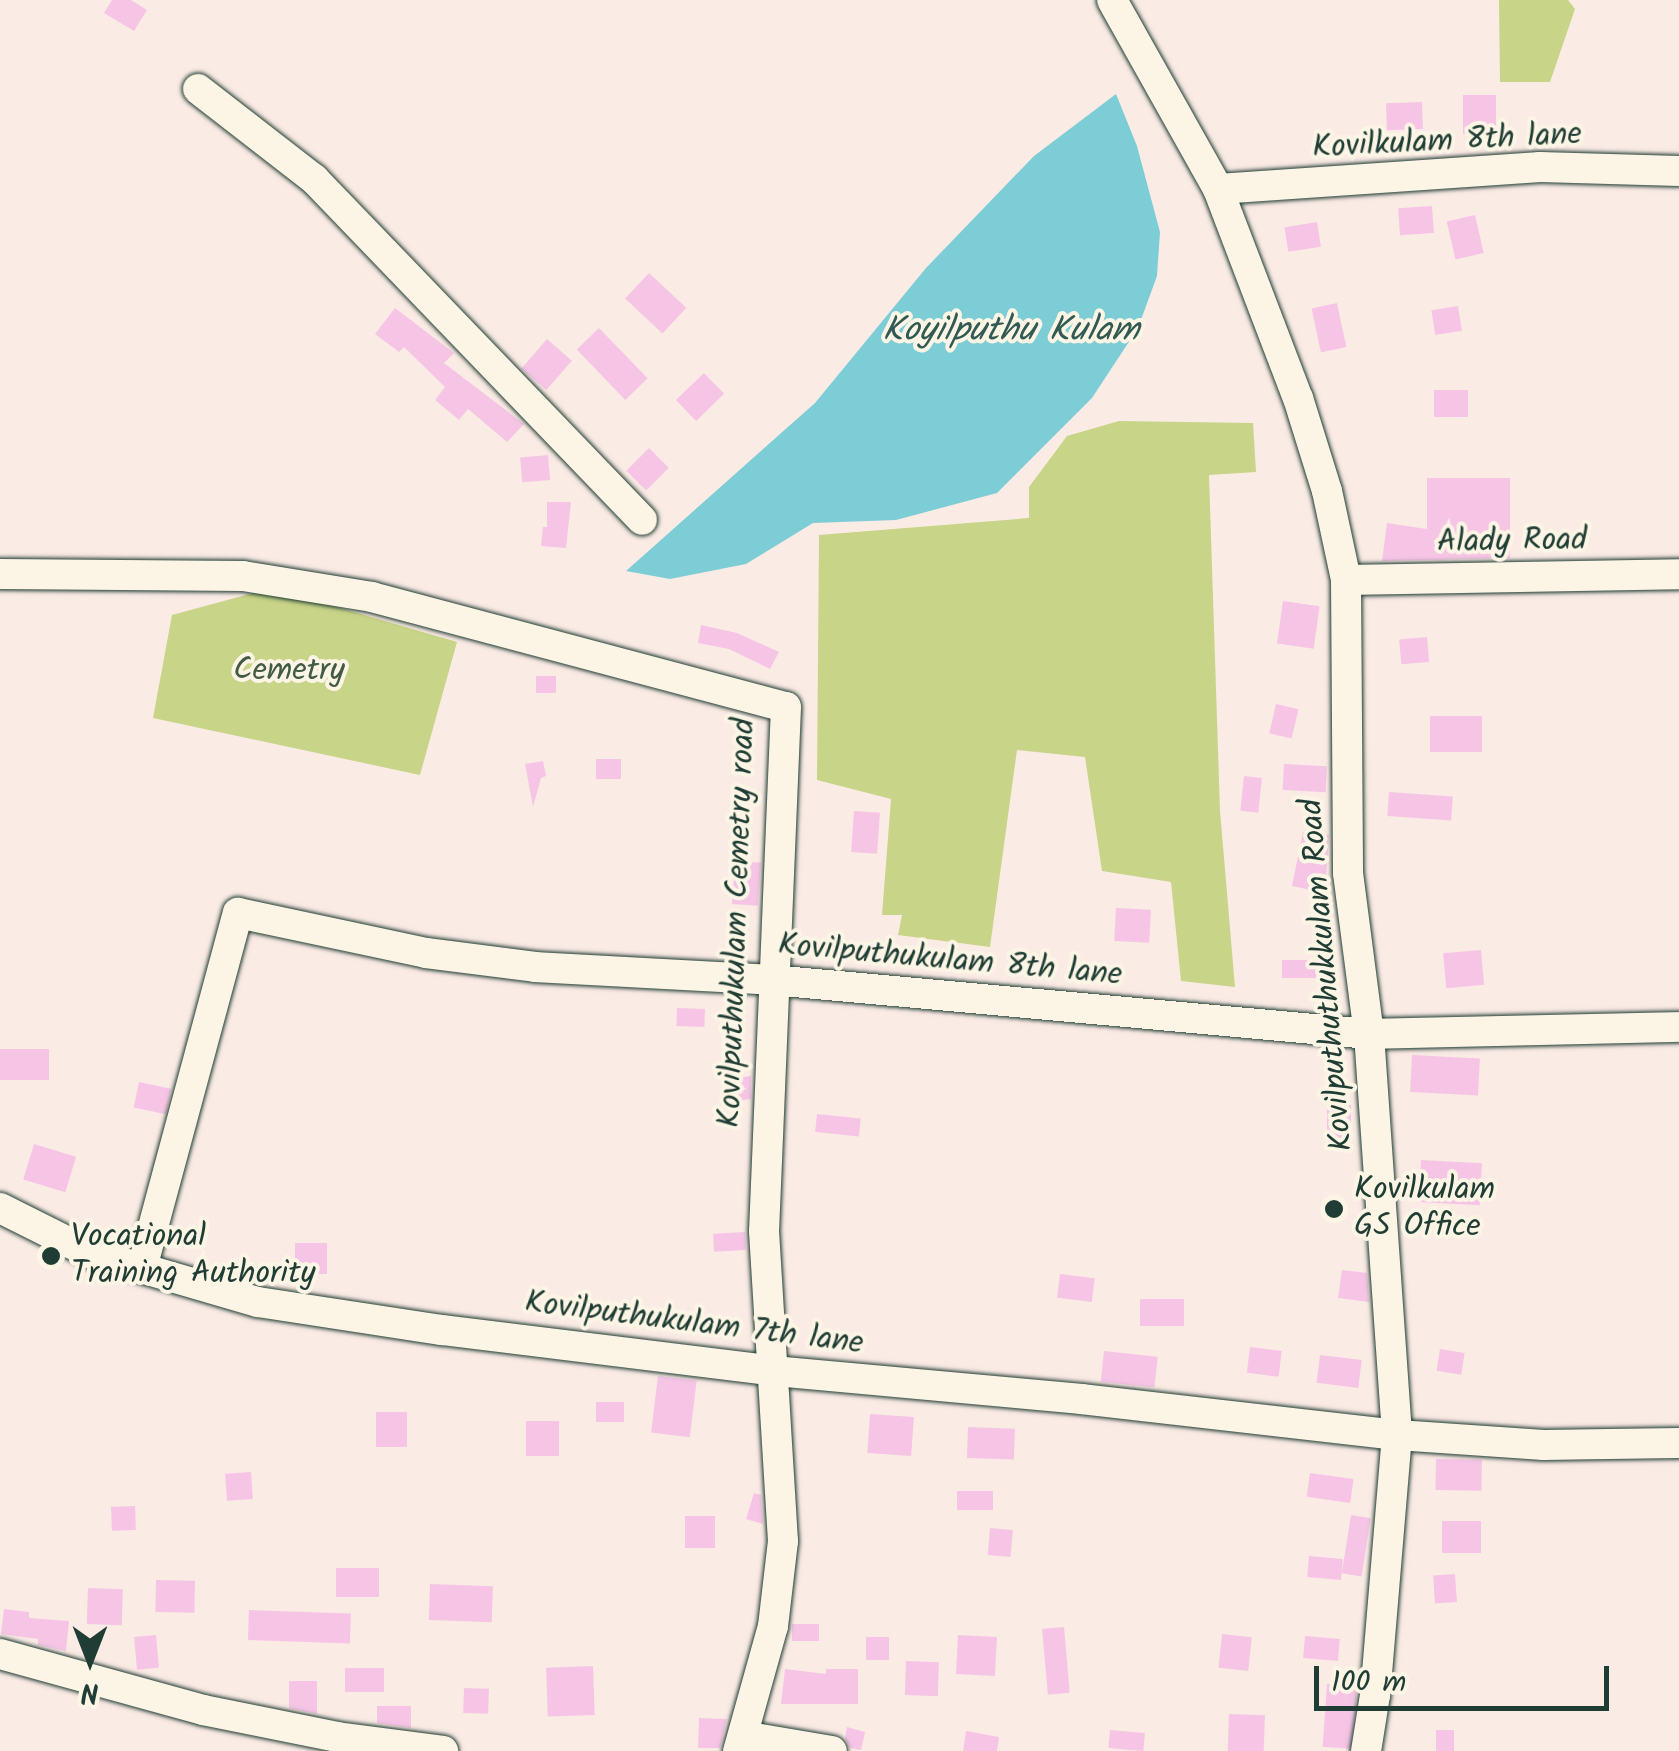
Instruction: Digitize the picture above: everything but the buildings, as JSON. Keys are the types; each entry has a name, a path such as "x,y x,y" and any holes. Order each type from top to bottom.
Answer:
{"street":[{"name":"Kovilputhuthukkulam Road","path":"1112,0 1218,189 1298,398 1327,491 1346,580 1348,873 1369,1034 1397,1435 1375,1694 1366,1751"},
{"path":"198,89 314,179 642,520"},
{"name":"Kovilkulam 8th lane","path":"1218,189 1540,167 1679,171"},
{"name":"Kovilputhukulam Cemetry road","path":"0,574 243,576 372,597 786,708 764,1231 783,1541 773,1626 740,1743"},
{"name":"Alady Road","path":"1346,580 1679,574"},
{"name":"Kovilputhukulam 8th lane","path":"142,1268 238,913 426,953 535,967 772,980 1369,1034 1679,1026"},
{"name":"Kovilputhukulam 7th lane","path":"0,1208 90,1253 258,1302 774,1370 1397,1435 1544,1445 1679,1443"},
{"path":"0,1654 203,1710 337,1737 443,1751"},
{"path":"740,1743 832,1751"}],"green space":[{"path":"1499,0 1568,0 1575,9 1550,82 1500,82"},
{"path":"1119,421 1253,423 1256,472 1209,475 1220,811 1235,987 1181,981 1171,882 1102,871 1085,757 1017,750 990,947 898,935 902,915 882,915 891,799 817,780 819,535 1029,518 1029,487 1067,436"},
{"name":"Cemetry","path":"272,588 457,642 420,775 153,718 172,615"}],"water":[{"name":"Koyilputhu Kulam","path":"1116,94 1137,146 1160,232 1157,276 1138,328 1092,398 997,493 896,520 813,523 746,564 670,579 626,571 815,403 926,268 1034,156"}],"place":[{"name":"Kovilkulam GS Office","path":"1334,1209"},
{"name":"Vocational Training Authority","path":"51,1256"}]}
